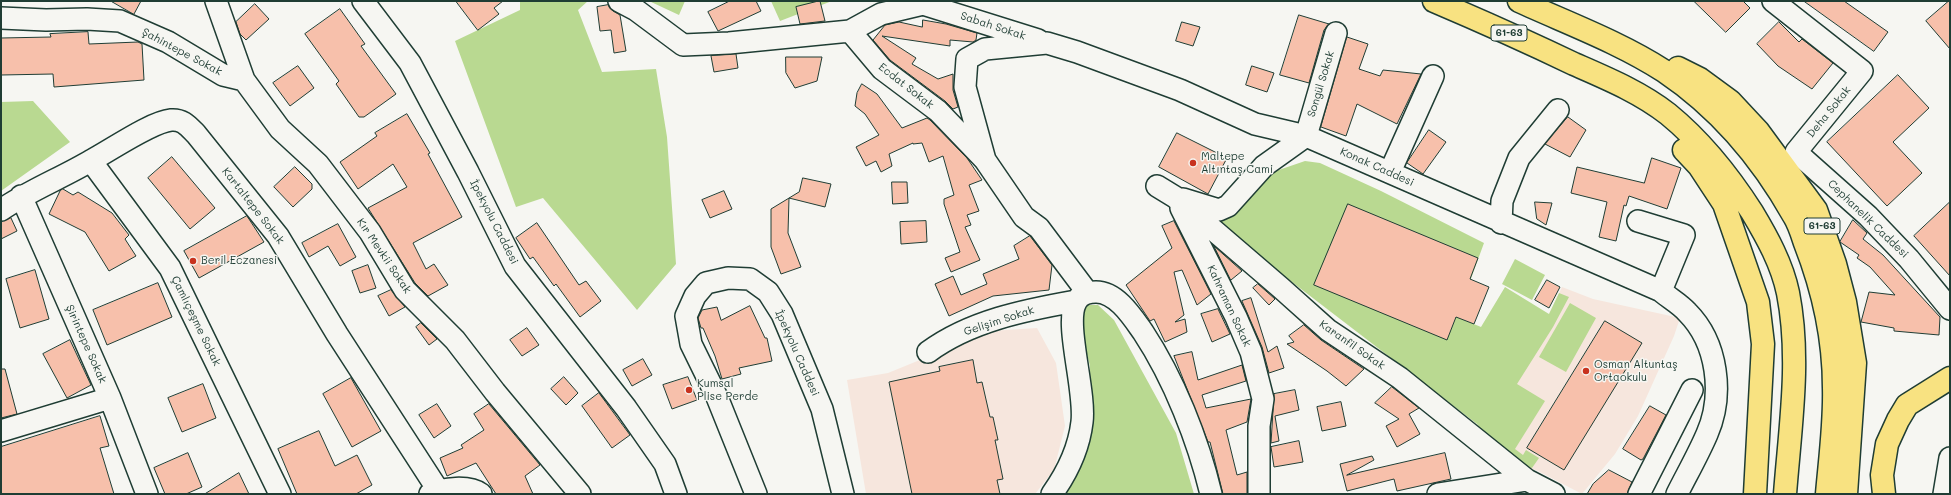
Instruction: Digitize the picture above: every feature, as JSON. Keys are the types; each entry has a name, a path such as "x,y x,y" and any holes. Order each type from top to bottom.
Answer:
{"main road":[{"name":"61-63","path":"1434,1 1620,85 1660,109 1691,135 1733,183 1766,235 1779,263 1788,292 1794,334 1793,391 1785,494"},
{"name":"61-63","path":"1519,1 1626,50 1664,71 1721,116 1757,158 1795,217 1813,264 1828,318 1834,388 1827,494"},
{"name":"61-63","path":"1626,50 1670,64 1700,79 1730,101 1758,131 1816,210 1835,264 1845,302 1855,363 1846,494"},
{"name":"61-63","path":"1583,68 1630,100 1678,143 1699,166 1724,204 1758,302 1763,344 1755,494"},
{"path":"1884,494 1882,475 1886,452 1898,420 1907,405 1950,378"},
{"path":"1898,494 1896,481 1902,447 1912,424 1950,385"}],"street":[{"name":"Kır Mevkii Sokak","path":"216,1 244,80 280,129 323,171 370,232 405,290 455,340 494,392 579,493"},
{"name":"İpekyolu Caddesi","path":"363,1 410,63 468,172 515,266 626,408 665,464 676,494"},
{"path":"619,1 636,10 682,45 729,43 850,30"},
{"name":"Deha Sokak","path":"1773,1 1862,71 1796,152"},
{"name":"Sabah Sokak","path":"850,30 881,14 923,4 1047,43"},
{"name":"Şahintepe Sokak","path":"1,18 120,21 168,42 223,75 244,80"},
{"name":"Ecdat Sokak","path":"850,30 882,69 938,111 985,160 1024,217 1039,228 1081,297"},
{"name":"Songül Sokak","path":"1306,136 1336,33"},
{"name":"Konak Caddesi","path":"985,160 965,87 967,59 985,48 1047,43 1077,52 1180,90 1255,124 1306,136 1661,291 1687,312 1703,333 1713,356 1716,380 1714,404 1707,433 1677,494"},
{"path":"1390,172 1434,76"},
{"path":"1501,222 1502,201 1519,158 1558,110"},
{"name":"Kartaltepe Sokak","path":"1,210 21,196 91,161 142,131 170,120 182,121 196,134 278,236 434,492"},
{"path":"1175,197 1218,210 1228,206 1264,166 1306,136"},
{"name":"Cephanelik Caddesi","path":"1796,152 1868,216 1909,259 1950,310"},
{"name":"Çamlıçeşme Sokak","path":"91,161 170,268 280,494"},
{"name":"Karanfil Sokak","path":"1157,186 1175,197 1328,330 1400,378 1527,480 1554,494"},
{"name":"Şirintepe Sokak","path":"21,196 110,398 147,494"},
{"name":"Kahraman Sokak","path":"1175,197 1236,317 1251,352 1262,399 1259,426 1260,494"},
{"path":"1638,221 1684,235 1661,291"},
{"name":"İpekyolu Caddesi","path":"756,494 717,397 691,344 686,316 695,296 706,283 728,278 750,279 768,292 782,314 822,409 843,494"},
{"name":"Gelişim Sokak","path":"928,352 942,342 976,326 1035,308 1099,292 1112,298 1125,308 1143,334 1176,393 1205,471 1211,494"},
{"path":"1052,494 1060,482 1076,450 1082,422 1082,391 1072,318 1081,297"},
{"path":"1639,494 1692,390"},
{"path":"1,431 110,398"},
{"path":"1944,494 1950,458"},
{"path":"1450,493 1527,480"},
{"path":"434,492 468,489 481,494"}],"shaded area":[{"name":"Osman Altuntaş Ortaokulu","path":"1562,287 1593,299 1680,318 1674,336 1638,416 1615,454 1582,494 1538,471 1524,466 1494,448 1492,406 1549,314"},
{"path":"1037,328 1056,363 1065,426 1054,470 1035,494 866,494 847,380 888,373 991,331"}],"green space":[{"path":"520,1 588,1 578,10 602,72 656,69 667,137 676,264 637,310 543,198 516,207 455,41 520,10"},
{"path":"649,1 685,1 679,15"},
{"path":"771,1 832,1 780,21"},
{"path":"33,101 70,142 1,191 1,102"},
{"path":"1305,161 1320,163 1381,191 1484,243 1457,317 1481,327 1505,287 1549,314 1559,293 1569,297 1553,327 1517,384 1545,401 1515,449 1523,455 1526,450 1539,458 1532,468 1524,466 1494,448 1477,424 1202,213 1270,173"},
{"path":"1515,259 1545,275 1532,300 1502,284"},
{"path":"1570,303 1596,318 1566,372 1539,357"},
{"path":"1087,305 1098,305 1114,320 1176,433 1194,494 1063,494 1090,419 1090,366 1078,318"}],"building":[{"path":"111,1 141,1 134,14"},
{"path":"456,1 503,1 494,8 499,14 478,30"},
{"path":"730,1 756,1 761,11 718,31 708,12"},
{"path":"820,1 825,21 800,24 796,7"},
{"path":"1694,1 1743,1 1750,8 1726,32"},
{"path":"1804,1 1844,1 1888,32 1874,51"},
{"path":"1950,1 1950,49 1926,21"},
{"path":"255,4 269,19 246,40 240,34 236,22"},
{"path":"608,5 613,11 620,15 626,51 614,53 611,30 600,31 597,7"},
{"path":"340,9 365,44 361,46 396,94 364,117 359,117 336,84 339,81 305,34"},
{"path":"1299,15 1329,24 1324,30 1309,83 1280,75"},
{"path":"923,20 946,24 977,33 976,40 973,42 950,40 950,46 882,36 916,58 912,64 938,79 953,74 953,90 958,107 953,109 945,101 890,60 873,40 885,25 899,22 922,27"},
{"path":"1182,22 1200,27 1193,46 1176,41"},
{"path":"1779,22 1799,42 1802,39 1833,63 1812,89 1778,66 1757,44"},
{"path":"88,32 89,44 138,42 142,44 144,80 54,87 53,74 1,75 1,38 51,37 50,34"},
{"path":"1347,37 1368,44 1359,69 1380,76 1383,70 1421,74 1397,124 1357,104 1346,136 1321,127"},
{"path":"736,54 738,68 714,72 711,56"},
{"path":"786,57 822,57 817,81 795,88 786,73"},
{"path":"298,66 314,88 290,106 273,83"},
{"path":"1252,66 1274,73 1267,92 1246,85"},
{"path":"1898,75 1929,108 1893,142 1922,173 1887,206 1827,142"},
{"path":"862,84 877,94 902,128 927,118 930,120 967,158 982,180 969,185 979,211 967,215 971,225 965,227 980,260 951,272 945,258 960,252 944,204 944,199 954,195 943,156 929,162 922,143 913,143 889,154 892,166 881,172 876,161 866,166 856,147 879,135 865,114 855,106 857,93"},
{"path":"407,114 430,153 428,154 462,217 413,243 426,269 434,264 448,285 428,296 415,283 368,208 407,187 393,164 358,189 340,162 377,136 375,133"},
{"path":"1568,117 1586,130 1570,157 1545,144"},
{"path":"1429,130 1446,142 1423,174 1407,163"},
{"name":"Maltepe Altıntaş Cami","path":"1177,133 1227,158 1208,194 1159,167"},
{"path":"172,157 215,208 190,229 148,178"},
{"path":"1652,158 1681,168 1667,209 1629,196 1626,206 1624,205 1616,241 1599,237 1607,202 1571,193 1577,167 1644,183"},
{"path":"295,167 312,184 312,189 293,207 274,187"},
{"path":"803,178 831,184 825,207 789,198 799,192"},
{"path":"892,182 907,182 908,203 893,204"},
{"path":"63,189 73,195 78,192 112,213 129,235 125,239 136,256 109,271 85,232 49,214 60,191"},
{"path":"724,191 732,209 710,218 702,200"},
{"path":"789,198 788,233 801,267 781,274 771,247 771,209"},
{"path":"1535,202 1552,203 1546,225 1537,219"},
{"path":"1950,202 1950,276 1914,236"},
{"path":"1348,204 1478,258 1470,279 1489,287 1474,324 1456,317 1447,340 1314,285"},
{"path":"247,216 264,242 199,278 184,251"},
{"path":"11,218 17,231 1,239 1,222"},
{"path":"1853,220 1867,233 1863,239 1883,255 1940,317 1939,335 1894,331 1894,328 1861,322 1869,292 1895,295 1870,267 1857,258 1859,255 1840,242"},
{"path":"926,221 927,242 901,244 900,222"},
{"path":"1174,221 1211,294 1197,305 1182,270 1174,272 1184,315 1175,322 1185,319 1187,332 1165,342 1154,319 1150,321 1126,285 1172,248 1162,226"},
{"path":"537,223 579,285 586,281 601,301 580,317 556,284 554,286 533,257 530,259 516,238"},
{"path":"338,224 356,257 340,266 328,246 309,257 302,243"},
{"path":"1030,236 1052,265 1049,290 993,296 949,316 935,284 953,276 961,295 987,284 983,274 1019,259 1014,246"},
{"path":"1214,246 1242,271 1231,280"},
{"path":"368,265 376,288 360,293 352,271"},
{"path":"35,270 49,319 20,328 6,279"},
{"path":"1547,280 1560,287 1549,308 1535,300"},
{"path":"158,283 172,317 107,345 93,310"},
{"path":"1258,284 1275,299 1269,305 1253,288"},
{"path":"391,290 405,307 389,316 378,296"},
{"path":"1251,298 1268,352 1277,346 1284,368 1269,373 1262,347 1242,301"},
{"path":"750,306 765,338 767,338 772,361 739,368 741,374 722,379 715,356 703,328 701,328 698,318 702,310 717,307 721,320"},
{"path":"1218,309 1230,334 1212,342 1201,314"},
{"path":"1605,321 1642,343 1564,470 1527,448"},
{"path":"421,323 437,339 429,345 416,327"},
{"path":"1304,325 1321,340 1364,369 1346,386 1327,371 1287,344 1294,342 1289,336"},
{"path":"527,328 539,345 522,356 510,340"},
{"path":"70,340 91,385 67,398 43,354"},
{"path":"1192,352 1198,380 1242,365 1246,381 1202,395 1206,408 1251,399 1247,422 1226,430 1237,475 1247,472 1247,494 1223,494 1210,442 1208,442 1174,356"},
{"path":"643,359 652,375 632,386 623,370"},
{"path":"973,360 977,383 982,382 990,417 993,417 998,440 995,440 1003,479 997,480 1000,494 912,494 889,382 940,371 939,367"},
{"path":"1,369 5,369 17,414 1,418"},
{"path":"564,377 578,393 566,405 551,389"},
{"path":"688,377 697,400 672,409 663,385"},
{"path":"351,378 381,431 352,447 323,394"},
{"path":"203,384 216,418 182,432 168,398"},
{"path":"1392,387 1419,408 1409,414 1420,434 1397,447 1386,426 1399,419 1375,403"},
{"path":"1295,390 1299,410 1275,416 1279,441 1271,443 1274,394"},
{"path":"599,393 630,435 612,448 582,406"},
{"path":"1341,402 1346,426 1322,431 1317,407"},
{"path":"437,404 451,426 434,438 419,415"},
{"path":"489,404 540,465 525,476 533,494 496,494 476,463 447,476 440,458 463,448 461,445 484,430 474,414"},
{"path":"1650,406 1666,415 1643,459 1641,460 1623,449"},
{"path":"100,416 109,446 100,448 114,494 1,494 1,447"},
{"path":"319,431 335,466 357,455 372,485 356,494 297,494 278,449"},
{"path":"1299,441 1303,462 1274,467 1271,447"},
{"path":"188,453 202,487 186,494 165,494 154,468"},
{"path":"1445,453 1451,479 1397,491 1394,479 1347,491 1340,464 1372,456 1374,460 1347,475"},
{"path":"1609,470 1632,482 1627,494 1587,494 1593,484"},
{"path":"239,473 249,494 205,494"}],"place":[{"name":"Maltepe Altıntaş Cami","path":"1193,163"},
{"name":"Beril Eczanesi","path":"193,261"},
{"name":"Osman Altuntaş Ortaokulu","path":"1586,371"},
{"name":"Kumsal Plise Perde","path":"689,390"}]}
